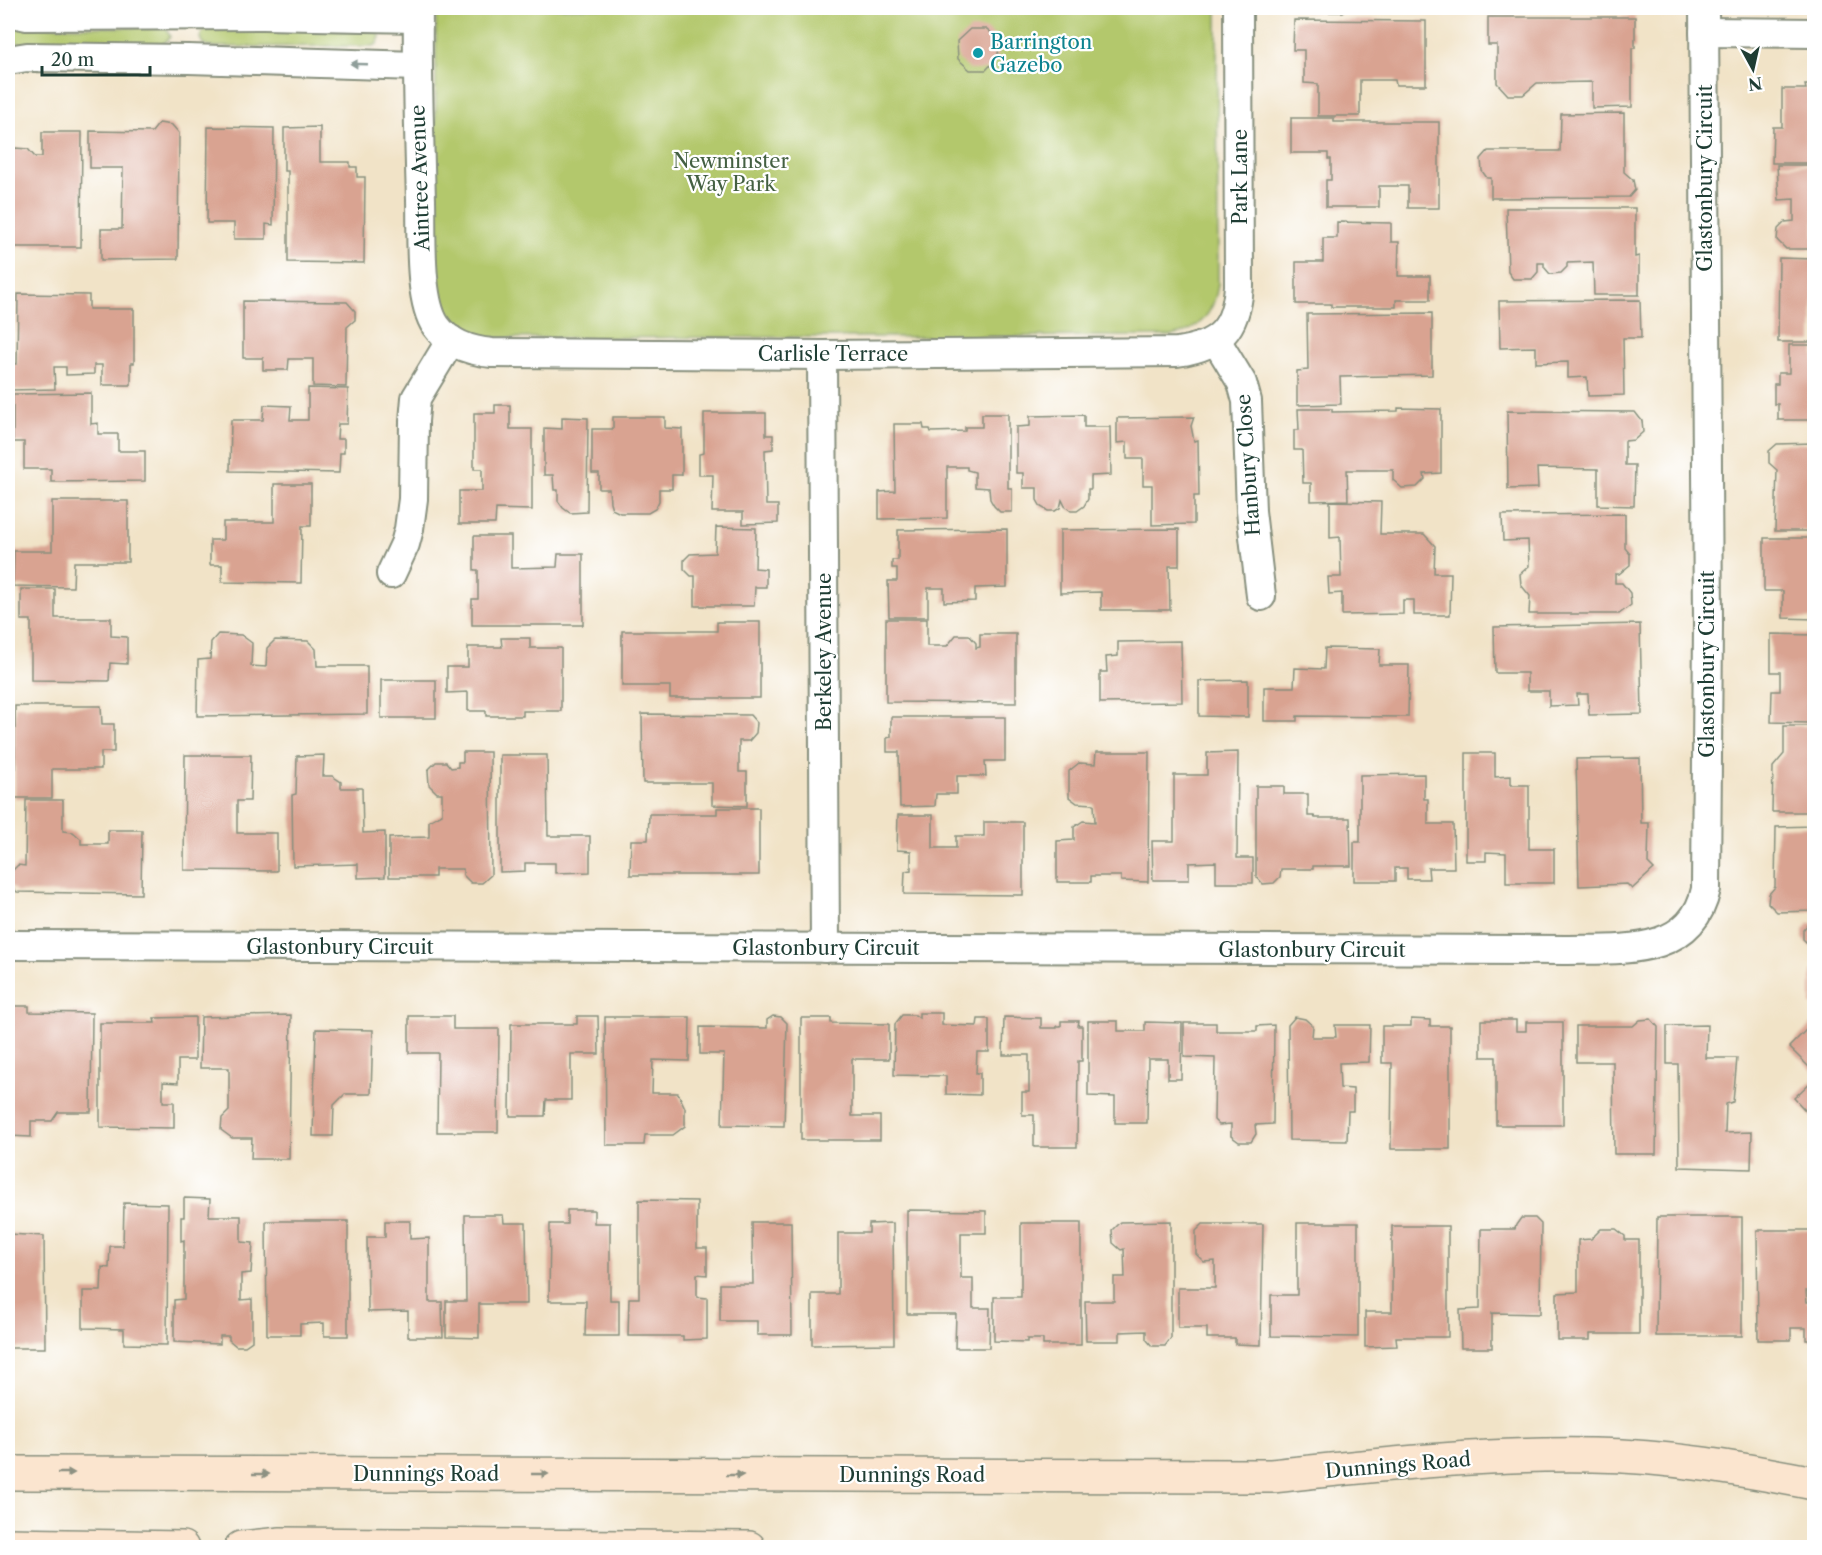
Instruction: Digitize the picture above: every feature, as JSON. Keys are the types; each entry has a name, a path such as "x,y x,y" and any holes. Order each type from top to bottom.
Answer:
{"main road":[{"name":"Dunnings Road","path":"8,1473 1271,1476 1460,1459 1534,1455 1595,1455 1664,1459 1743,1469 1815,1483"},
{"path":"241,1548 292,1544 749,1548"},
{"path":"8,1545 182,1548"}],"street":[{"name":"Park Lane","path":"1216,340 1233,321 1239,286 1238,8"},
{"path":"8,12 36,16 418,13"},
{"name":"Aintree Avenue","path":"418,13 417,66 423,279 427,303 435,325 451,340"},
{"path":"188,14 188,59"},
{"path":"1704,20 1815,33"},
{"name":"Glastonbury Circuit","path":"8,945 1568,950 1628,948 1653,945 1670,938 1688,924 1703,904 1706,889 1708,611 1704,20"},
{"path":"8,60 27,57 188,59 417,66"},
{"name":"Carlisle Terrace","path":"451,340 464,348 492,353 822,355 1178,352 1198,348 1216,340"},
{"path":"391,574 405,544 409,529 413,499 416,398 451,340"},
{"name":"Hanbury Close","path":"1216,340 1242,383 1247,401 1251,511 1261,596"},
{"name":"Berkeley Avenue","path":"822,355 825,948"}],"green space":[{"name":"Newminster Way Park","path":"436,8 1217,8 1218,285 1213,304 1198,325 1181,334 1171,336 483,338 468,336 442,316 435,267"},
{"path":"21,26 166,28 170,37 162,45 22,45 16,41 14,36 16,29"},
{"path":"209,28 378,31 380,37 377,44 373,46 210,47 203,44 200,38 202,32"}],"building":[{"path":"1304,8 1343,8 1343,12 1304,12"},
{"path":"1488,17 1635,17 1635,48 1632,48 1632,107 1592,108 1592,82 1537,83 1523,95 1508,95 1497,83 1497,45 1488,45"},
{"path":"1294,20 1426,21 1426,85 1396,85 1395,80 1360,80 1360,116 1318,116 1318,84 1304,83 1304,50 1293,50"},
{"name":"Barrington Gazebo","path":"970,29 987,29 999,40 998,57 986,70 970,70 958,59 957,41"},
{"path":"1805,85 1814,85 1814,148 1810,148 1810,163 1772,163 1773,127 1782,127 1782,89 1806,89"},
{"path":"1624,113 1624,172 1633,180 1635,190 1629,197 1491,198 1491,178 1487,178 1482,171 1481,159 1488,151 1560,151 1561,114"},
{"path":"1291,118 1334,118 1334,122 1439,122 1439,208 1408,208 1408,186 1379,186 1379,207 1326,207 1326,180 1331,180 1331,159 1328,159 1328,153 1291,153"},
{"path":"159,123 172,125 179,133 178,259 101,260 101,229 122,229 123,168 90,168 90,131 152,132"},
{"path":"208,127 274,128 273,225 266,224 266,239 234,239 234,223 207,223"},
{"path":"320,127 320,162 350,162 350,167 357,167 357,177 365,177 364,263 288,262 288,171 284,171 284,128"},
{"path":"42,132 82,132 81,247 8,247 8,157 15,148 28,149 35,157 42,157"},
{"path":"1777,165 1814,165 1814,249 1786,249 1777,240 1778,229 1785,222 1794,221 1794,199 1779,200"},
{"path":"1506,208 1635,208 1635,257 1639,256 1639,295 1594,295 1593,262 1567,263 1567,267 1561,273 1550,274 1544,267 1544,263 1538,263 1538,272 1532,279 1513,279 1508,272"},
{"path":"1337,222 1391,223 1391,242 1399,242 1398,276 1430,276 1430,300 1396,300 1396,307 1331,307 1331,304 1296,304 1296,262 1323,262 1323,238 1337,238"},
{"path":"1779,258 1814,259 1812,342 1778,342"},
{"path":"18,294 89,295 89,309 134,309 134,363 131,363 131,385 102,385 102,365 94,365 94,374 66,375 66,367 54,367 55,389 11,390 11,364 17,364"},
{"path":"1640,300 1641,338 1623,338 1624,395 1588,396 1587,377 1568,378 1568,362 1536,363 1536,347 1500,348 1499,301"},
{"path":"243,301 347,302 355,311 355,320 347,327 346,387 313,386 313,359 289,359 288,370 263,370 263,358 243,358"},
{"path":"1432,313 1432,375 1340,377 1341,404 1297,405 1297,371 1308,370 1307,314"},
{"path":"1789,345 1814,345 1814,420 1778,420 1778,404 1774,404 1774,384 1778,384 1778,373 1789,373"},
{"path":"308,388 348,389 347,424 338,424 337,439 344,439 344,453 340,453 339,473 230,471 231,420 263,420 264,405 291,406 290,420 308,420"},
{"path":"91,393 91,424 98,423 98,434 118,434 118,451 145,451 145,481 51,482 51,469 24,469 24,442 13,442 13,394"},
{"path":"495,405 510,405 510,429 532,429 532,510 496,509 495,524 459,524 459,491 482,491 482,469 474,469 474,413 495,413"},
{"path":"1398,408 1441,409 1441,473 1424,474 1425,479 1417,487 1402,488 1393,480 1393,470 1347,470 1348,500 1311,501 1311,483 1303,483 1302,450 1294,450 1294,430 1299,430 1298,409 1332,409 1332,412 1398,411"},
{"path":"1507,411 1635,412 1642,421 1643,432 1634,440 1625,441 1625,465 1635,465 1634,506 1598,505 1598,469 1537,468 1538,488 1508,489"},
{"path":"704,413 766,413 766,435 773,435 773,449 765,450 766,505 778,505 778,523 743,524 743,512 712,512 713,475 699,475 699,454 704,453"},
{"path":"982,414 1008,414 1008,488 1012,488 1012,512 1000,512 994,506 990,499 989,488 975,487 975,472 967,470 967,467 947,467 947,518 879,519 879,492 895,491 894,424 923,424 924,429 930,429 931,432 965,431 965,427 982,427"},
{"path":"1084,415 1084,427 1110,427 1111,475 1091,476 1088,499 1077,511 1071,511 1062,500 1060,508 1048,511 1041,507 1037,500 1037,488 1023,488 1023,473 1016,473 1016,427 1030,426 1030,416"},
{"path":"562,417 588,418 587,512 570,513 563,508 558,501 558,490 554,490 553,475 544,475 544,428 562,429"},
{"path":"613,417 665,417 665,428 682,429 682,475 672,475 672,489 659,489 659,501 655,509 648,513 620,513 612,509 609,489 599,489 599,473 592,473 592,429 613,429"},
{"path":"1194,417 1191,426 1194,441 1198,440 1199,496 1194,496 1194,524 1152,525 1152,485 1143,485 1143,459 1127,459 1127,442 1117,443 1117,418"},
{"path":"1814,443 1812,531 1775,531 1777,470 1769,463 1769,451 1777,444"},
{"path":"274,484 311,484 311,526 302,526 301,583 222,582 222,565 210,565 210,540 223,540 223,522 274,522"},
{"path":"52,501 128,501 128,562 74,562 73,587 13,586 14,551 52,551"},
{"path":"1330,501 1381,502 1380,534 1424,534 1435,546 1434,573 1451,573 1450,615 1414,615 1414,600 1403,600 1403,614 1342,615 1342,593 1329,594 1328,577 1341,577 1340,537 1330,538"},
{"path":"1625,514 1625,548 1630,554 1630,565 1619,574 1615,574 1615,583 1622,583 1630,593 1631,605 1619,614 1529,614 1530,596 1521,585 1520,574 1529,566 1528,540 1503,541 1502,515"},
{"path":"716,527 756,528 755,568 766,569 766,587 755,587 754,606 695,606 695,576 691,576 684,569 684,560 690,554 715,553"},
{"path":"1007,529 1007,587 975,588 975,601 944,602 944,588 928,588 928,617 889,617 888,581 897,581 897,568 892,568 892,560 898,560 898,530"},
{"path":"1179,529 1179,566 1169,566 1170,610 1101,610 1101,592 1060,593 1060,530"},
{"path":"474,536 511,536 511,568 557,567 558,554 583,554 583,625 472,625 472,599 478,599 478,570 474,570"},
{"path":"1764,538 1814,538 1814,619 1783,618 1783,591 1764,591"},
{"path":"21,589 55,589 55,618 111,618 111,636 127,637 127,664 110,663 109,681 31,680 31,620 21,620"},
{"path":"886,619 927,619 927,646 947,646 956,635 969,635 976,643 976,648 980,647 980,634 1016,634 1016,703 886,702"},
{"path":"717,622 760,622 760,698 670,698 670,686 622,686 622,631 717,631"},
{"path":"1640,624 1642,714 1589,715 1588,694 1577,694 1578,705 1549,706 1549,691 1527,691 1527,673 1495,673 1494,627"},
{"path":"218,634 241,635 252,643 251,666 266,667 267,648 275,640 308,641 316,649 317,666 367,666 367,714 197,716 198,660 210,659 211,642"},
{"path":"1771,634 1814,635 1814,693 1809,693 1808,723 1771,722 1772,691 1780,691 1780,672 1771,672"},
{"path":"501,638 530,638 530,648 561,648 561,711 523,711 523,716 486,716 486,711 468,711 468,692 447,693 447,667 468,667 468,647 502,647"},
{"path":"1181,641 1182,702 1100,703 1100,672 1107,672 1106,657 1118,656 1118,642"},
{"path":"1325,648 1380,649 1379,665 1409,665 1408,717 1297,716 1297,721 1264,721 1264,687 1294,687 1295,668 1324,669"},
{"path":"381,680 436,680 436,718 381,718"},
{"path":"1248,680 1248,717 1199,716 1199,681"},
{"path":"15,706 101,706 102,724 114,724 114,752 101,752 101,769 52,769 52,798 15,798"},
{"path":"642,714 750,715 757,723 756,733 749,741 739,741 739,772 747,772 747,806 712,805 712,783 643,783"},
{"path":"891,717 1005,717 1005,761 985,761 986,776 957,776 957,794 936,794 935,806 900,807 899,752 887,752 887,738 891,737"},
{"path":"1784,726 1814,726 1814,812 1772,812 1773,767 1784,754"},
{"path":"463,752 490,752 491,875 482,883 471,883 463,875 463,869 435,869 435,877 389,877 389,838 429,837 429,821 442,814 442,793 437,793 429,785 428,770 436,762 446,762 451,768 458,767 458,762 463,762"},
{"path":"1096,752 1149,752 1148,882 1121,881 1121,876 1091,876 1091,882 1057,882 1057,841 1074,840 1074,827 1083,821 1095,822 1094,804 1077,803 1069,797 1069,771 1079,763 1095,764"},
{"path":"1238,752 1237,858 1253,858 1253,883 1216,883 1216,862 1189,863 1189,880 1153,880 1152,841 1174,841 1174,775 1207,775 1207,753"},
{"path":"1466,753 1495,753 1495,777 1511,776 1511,785 1529,785 1529,849 1554,849 1554,883 1506,883 1506,853 1486,852 1486,861 1466,861"},
{"path":"185,755 251,755 250,801 237,801 237,833 277,833 277,871 184,870"},
{"path":"324,755 323,776 332,776 341,782 341,788 362,788 363,833 385,832 385,877 358,878 358,864 293,866 292,795 296,794 297,756"},
{"path":"500,755 547,755 548,836 590,836 590,872 555,873 555,863 525,863 525,871 500,872"},
{"path":"1640,758 1641,823 1649,823 1648,863 1654,869 1632,889 1627,884 1579,886 1576,759"},
{"path":"1424,774 1424,799 1428,799 1428,824 1453,824 1454,868 1428,868 1429,879 1407,879 1407,868 1395,868 1395,881 1354,881 1354,842 1360,842 1360,775"},
{"path":"1256,786 1284,786 1284,794 1308,794 1308,816 1350,818 1351,866 1281,869 1280,877 1274,883 1263,884 1256,876"},
{"path":"26,800 63,800 63,831 73,832 81,839 81,844 108,844 108,830 142,830 141,894 17,892 9,884 10,873 18,865 25,866"},
{"path":"717,808 759,808 759,875 630,875 631,840 648,840 649,814 717,814"},
{"path":"898,815 933,815 933,848 956,848 956,836 984,836 984,822 1023,822 1023,895 904,894 905,871 911,870 911,851 897,850"},
{"path":"1814,826 1814,911 1777,912 1768,903 1769,894 1775,887 1776,827"},
{"path":"1809,923 1814,923 1814,947 1803,939 1803,930"},
{"path":"1811,971 1814,971 1814,1005 1811,1005"},
{"path":"8,1006 29,1006 29,1012 92,1013 91,1112 58,1112 52,1121 31,1121 31,1137 8,1136"},
{"path":"919,1013 942,1013 942,1025 977,1026 978,1019 989,1019 989,1052 977,1052 976,1073 980,1073 980,1095 946,1094 946,1076 894,1075 895,1024 902,1015 915,1015 919,1018"},
{"path":"291,1015 289,1159 251,1159 252,1138 232,1138 221,1130 222,1118 229,1111 229,1068 200,1068 201,1017"},
{"path":"409,1016 453,1016 453,1029 499,1029 498,1132 437,1132 438,1053 409,1053"},
{"path":"577,1016 598,1016 599,1054 571,1054 571,1100 546,1100 545,1116 510,1116 511,1024 577,1024"},
{"path":"773,1016 781,1017 787,1023 784,1126 722,1125 724,1054 700,1054 700,1027 767,1028 767,1020"},
{"path":"195,1017 195,1060 178,1060 178,1083 163,1082 163,1102 174,1102 174,1128 100,1127 100,1023 155,1023 154,1018"},
{"path":"605,1017 690,1017 689,1061 653,1060 652,1093 678,1093 685,1108 685,1126 673,1135 645,1135 644,1145 606,1145"},
{"path":"1004,1017 1041,1018 1041,1028 1057,1028 1061,1026 1061,1021 1079,1021 1078,1026 1082,1026 1082,1061 1078,1061 1077,1147 1034,1147 1034,1115 1022,1115 1022,1092 1029,1092 1029,1055 1003,1055"},
{"path":"1295,1017 1305,1019 1313,1026 1312,1037 1336,1037 1335,1025 1370,1025 1369,1062 1339,1063 1340,1088 1353,1089 1353,1111 1348,1111 1347,1141 1289,1140 1288,1025"},
{"path":"801,1018 831,1018 831,1023 889,1024 889,1059 852,1059 852,1116 880,1116 880,1140 801,1140"},
{"path":"1411,1019 1430,1020 1430,1026 1450,1026 1450,1149 1391,1149 1392,1063 1382,1063 1382,1026 1411,1026"},
{"path":"1651,1019 1658,1027 1656,1154 1614,1154 1613,1062 1576,1062 1576,1026 1633,1026 1640,1020"},
{"path":"1481,1020 1516,1020 1516,1031 1526,1031 1526,1022 1563,1022 1563,1125 1496,1125 1496,1057 1481,1057"},
{"path":"1088,1021 1118,1021 1118,1031 1145,1031 1145,1022 1182,1023 1181,1079 1168,1079 1168,1059 1148,1059 1147,1123 1115,1123 1115,1097 1088,1096"},
{"path":"1814,1022 1814,1072 1789,1047"},
{"path":"1184,1023 1216,1023 1216,1031 1257,1031 1257,1026 1274,1025 1273,1124 1255,1125 1256,1134 1251,1142 1239,1142 1231,1136 1231,1124 1219,1125 1214,1120 1215,1058 1184,1057"},
{"path":"1707,1025 1706,1058 1737,1058 1733,1102 1726,1104 1725,1133 1752,1132 1751,1169 1679,1167 1678,1064 1667,1064 1667,1026"},
{"path":"316,1029 373,1030 371,1094 345,1094 334,1105 333,1136 313,1136"},
{"path":"1814,1079 1814,1120 1794,1098"},
{"path":"184,1198 210,1199 209,1216 241,1216 241,1242 253,1243 251,1273 241,1274 241,1300 252,1299 252,1341 245,1346 236,1346 229,1340 229,1336 220,1336 220,1344 174,1342 174,1300 184,1299 184,1240 181,1241 181,1217 184,1217"},
{"path":"639,1200 697,1201 697,1248 707,1248 707,1275 697,1274 697,1297 707,1298 707,1339 683,1340 683,1336 628,1336 629,1298 639,1298"},
{"path":"124,1203 168,1204 167,1345 124,1344 124,1329 83,1328 83,1291 101,1291 102,1267 109,1268 110,1246 123,1246"},
{"path":"567,1210 594,1210 594,1223 610,1223 610,1300 619,1300 619,1336 585,1336 586,1301 549,1301 550,1224 567,1224"},
{"path":"907,1210 986,1211 986,1233 961,1233 961,1278 973,1278 973,1308 990,1308 989,1348 955,1348 956,1314 907,1314"},
{"path":"465,1215 503,1215 504,1223 526,1223 527,1304 479,1304 479,1338 446,1337 446,1301 466,1301"},
{"path":"1657,1217 1742,1217 1742,1336 1656,1336"},
{"path":"1521,1218 1535,1218 1541,1224 1540,1314 1492,1313 1492,1348 1461,1348 1460,1310 1480,1309 1481,1229 1515,1229"},
{"path":"266,1221 348,1221 348,1336 324,1336 324,1323 300,1324 300,1335 267,1335"},
{"path":"385,1221 410,1221 410,1239 429,1238 429,1302 442,1302 443,1337 408,1337 408,1311 368,1312 367,1237 385,1237"},
{"path":"1171,1221 1171,1338 1165,1346 1152,1346 1146,1339 1146,1331 1120,1332 1120,1341 1086,1341 1085,1301 1114,1301 1114,1277 1125,1277 1124,1249 1121,1250 1113,1243 1112,1230 1120,1222"},
{"path":"752,1222 791,1222 792,1335 757,1335 757,1321 720,1321 720,1284 753,1284"},
{"path":"893,1223 894,1344 812,1345 812,1294 838,1294 838,1233 869,1233 869,1224"},
{"path":"1021,1223 1081,1223 1081,1345 1043,1345 1043,1339 1027,1339 1027,1342 994,1341 994,1297 1021,1297"},
{"path":"1297,1223 1358,1223 1358,1337 1271,1336 1271,1295 1297,1295"},
{"path":"1203,1224 1263,1224 1261,1345 1235,1344 1235,1338 1207,1338 1207,1328 1178,1328 1178,1288 1215,1288 1215,1261 1204,1262 1196,1254 1196,1231"},
{"path":"1392,1226 1448,1226 1448,1337 1396,1337 1397,1346 1365,1347 1365,1312 1392,1312"},
{"path":"1601,1229 1616,1229 1625,1236 1625,1240 1639,1240 1639,1334 1590,1334 1590,1340 1557,1340 1557,1293 1578,1292 1578,1240 1591,1239"},
{"path":"1757,1230 1814,1230 1814,1291 1806,1291 1807,1302 1814,1302 1814,1340 1806,1340 1806,1328 1791,1328 1791,1340 1758,1340"},
{"path":"8,1234 44,1236 45,1348 8,1348"}],"place":[{"name":"Barrington Gazebo","path":"978,53"}]}
